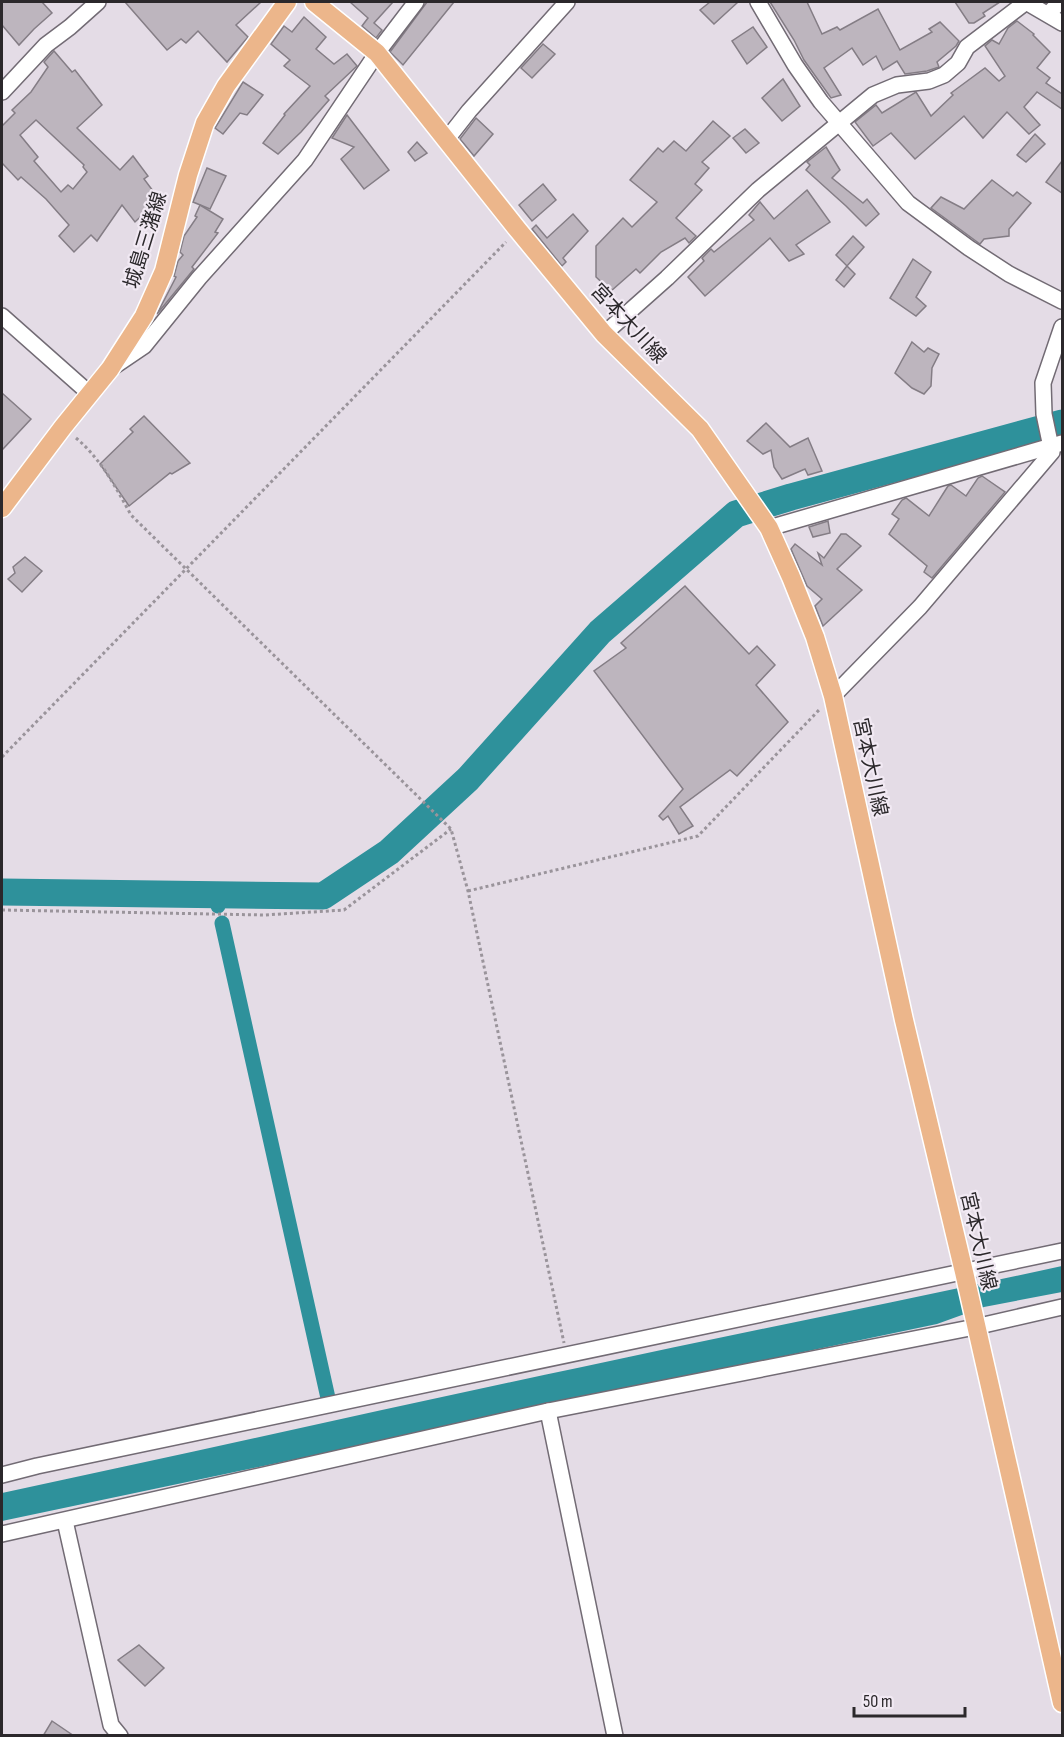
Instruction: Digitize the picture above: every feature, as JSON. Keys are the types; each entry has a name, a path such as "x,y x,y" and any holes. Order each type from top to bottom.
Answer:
{"main road":[{"name":"城島三潴線","path":"2,508 110,369 144,316 164,271 188,175 205,123 226,86 287,2"},
{"name":"宮本大川線","path":"314,2 377,53 604,334 700,429 766,523 791,577 815,637 833,696 904,1020 1062,1703"}],"street":[{"path":"2,92 46,45 98,2"},
{"path":"110,369 144,346 199,278 305,160 377,53 416,2"},
{"path":"447,139 469,111 567,2"},
{"path":"758,2 821,102 908,203 1009,274 1062,301"},
{"path":"604,334 667,278 758,190 873,95 897,85 929,81 944,75 958,63 967,47 1026,2 1062,23"},
{"path":"1048,14 1060,2"},
{"path":"2,316 90,394"},
{"path":"1057,444 1044,414 1043,383 1062,327"},
{"path":"766,523 1057,444"},
{"path":"833,696 920,607 1057,444"},
{"path":"2,1475 567,1356 965,1278 1062,1251"},
{"path":"2,1534 548,1411 1062,1307"},
{"path":"548,1411 615,1736"},
{"path":"65,1521 111,1732"}],"path":[{"path":"2,757 518,230"},
{"path":"63,427 88,449 110,477 131,514 451,829 468,891 567,1356"},
{"path":"468,891 699,836 833,696"},
{"path":"2,910 264,915 344,910 451,829"}],"water":[{"path":"1062,1266 1062,1292 984,1307 937,1324 2,1521 2,1493 642,1354"}],"building":[{"path":"2,2 42,2 52,13 19,45 2,25"},
{"path":"125,2 261,2 236,25 248,37 227,62 198,31 186,43 181,39 167,50"},
{"path":"350,2 393,2 374,23 382,30 376,38 362,26 368,18"},
{"path":"427,2 454,2 403,65 390,52"},
{"path":"710,2 738,2 714,24 700,10"},
{"path":"770,2 807,2 822,34 837,27 840,30 878,9 900,50 932,32 929,29 940,22 959,41 937,62 939,67 905,74 897,61 883,70 876,56 863,65 852,48 824,68 841,95 831,98 804,60"},
{"path":"955,2 1000,2 983,13 985,16 974,23 969,23"},
{"path":"304,17 326,37 316,49 334,64 347,54 357,66 325,96 329,100 278,154 263,143 284,114 310,86 284,66 290,60 271,44 284,26 292,32"},
{"path":"1017,21 1034,34 1050,52 1037,68 1050,78 1046,83 1062,94 1062,109 1037,92 1024,107 1040,125 1029,134 1007,112 983,138 964,116 915,159 891,133 873,146 855,122 876,105 882,113 916,92 931,116 953,95 951,93 985,68 999,81 1005,76 985,46 992,40 999,44 1008,28"},
{"path":"753,27 767,47 747,64 732,41"},
{"path":"543,44 555,54 532,78 521,68"},
{"path":"54,51 72,72 75,70 102,105 77,128 120,170 133,156 148,176 144,179 159,199 135,222 122,205 97,241 91,235 74,252 59,236 69,225 46,199 21,177 18,180 2,163 2,126 15,113 12,110 31,92 48,67 44,62","holes":["36,120 84,165 87,172 73,189 68,185 61,192 34,161 38,157 20,135"]},
{"path":"783,79 800,106 782,121 762,98"},
{"path":"243,82 263,95 247,115 240,113 223,134 215,128"},
{"path":"347,115 389,170 364,189 341,159 354,147 332,138"},
{"path":"476,118 493,134 474,156 460,139"},
{"path":"713,121 730,136 702,162 709,168 695,184 702,190 676,218 696,236 689,243 685,238 661,252 640,273 636,269 611,291 596,277 596,246 623,218 632,227 657,202 630,180 658,148 663,152 674,141 686,151"},
{"path":"745,129 759,143 746,153 733,138"},
{"path":"1035,134 1045,144 1026,162 1017,155"},
{"path":"417,142 427,153 415,161 408,152"},
{"path":"826,147 840,170 832,178 863,203 867,199 879,214 866,226 806,170 810,165 807,162"},
{"path":"1062,161 1062,193 1046,182"},
{"path":"207,168 226,176 210,209 193,202"},
{"path":"992,180 1013,196 1017,192 1031,203 1009,229 1009,236 984,239 980,244 931,208 941,197 964,209"},
{"path":"543,184 556,200 532,221 519,205"},
{"path":"807,190 830,222 796,245 804,254 789,261 770,238 705,296 688,277 704,261 702,258 711,249 714,252 754,220 749,215 760,202 774,219"},
{"path":"200,205 223,219 215,232 218,233 192,267 194,269 157,314 176,277 174,276 178,261 183,255 180,252 184,236 197,217 195,216"},
{"path":"573,214 588,231 563,258 566,262 562,266 532,229 536,225 547,238"},
{"path":"853,236 864,247 847,266 836,255"},
{"path":"913,259 931,272 916,297 926,306 916,316 890,298"},
{"path":"847,266 855,274 844,287 836,280"},
{"path":"912,342 924,352 928,348 939,354 932,368 931,386 924,394 912,388 895,373"},
{"path":"2,393 31,419 2,450"},
{"path":"144,416 190,463 170,473 129,506 100,464 133,432 130,429"},
{"path":"766,423 790,447 808,438 822,471 808,475 805,469 782,479 774,467 771,450 763,454 747,441"},
{"path":"982,476 1005,492 932,578 924,572 927,566 889,534 899,519 892,514 906,498 929,516 948,486 951,485 966,496 978,478"},
{"path":"828,521 830,533 813,537 809,527"},
{"path":"841,534 846,534 861,546 837,569 862,590 823,626 815,606 822,599 807,586 791,549 795,544 822,565 818,553 824,558"},
{"path":"25,557 42,571 22,592 8,579 15,573 13,567"},
{"path":"685,586 749,654 757,646 775,665 756,685 788,722 737,776 730,770 680,807 693,826 679,834 668,816 663,820 659,816 683,789 594,671 626,648 621,643"},
{"path":"139,1645 164,1668 145,1686 118,1660"},
{"path":"52,1721 74,1736 43,1736"}],"waterway":[{"path":"2,892 323,896 389,852 468,779 600,632 736,514 1062,423"},
{"path":"215,895 218,906"},
{"path":"222,923 328,1398"}]}
